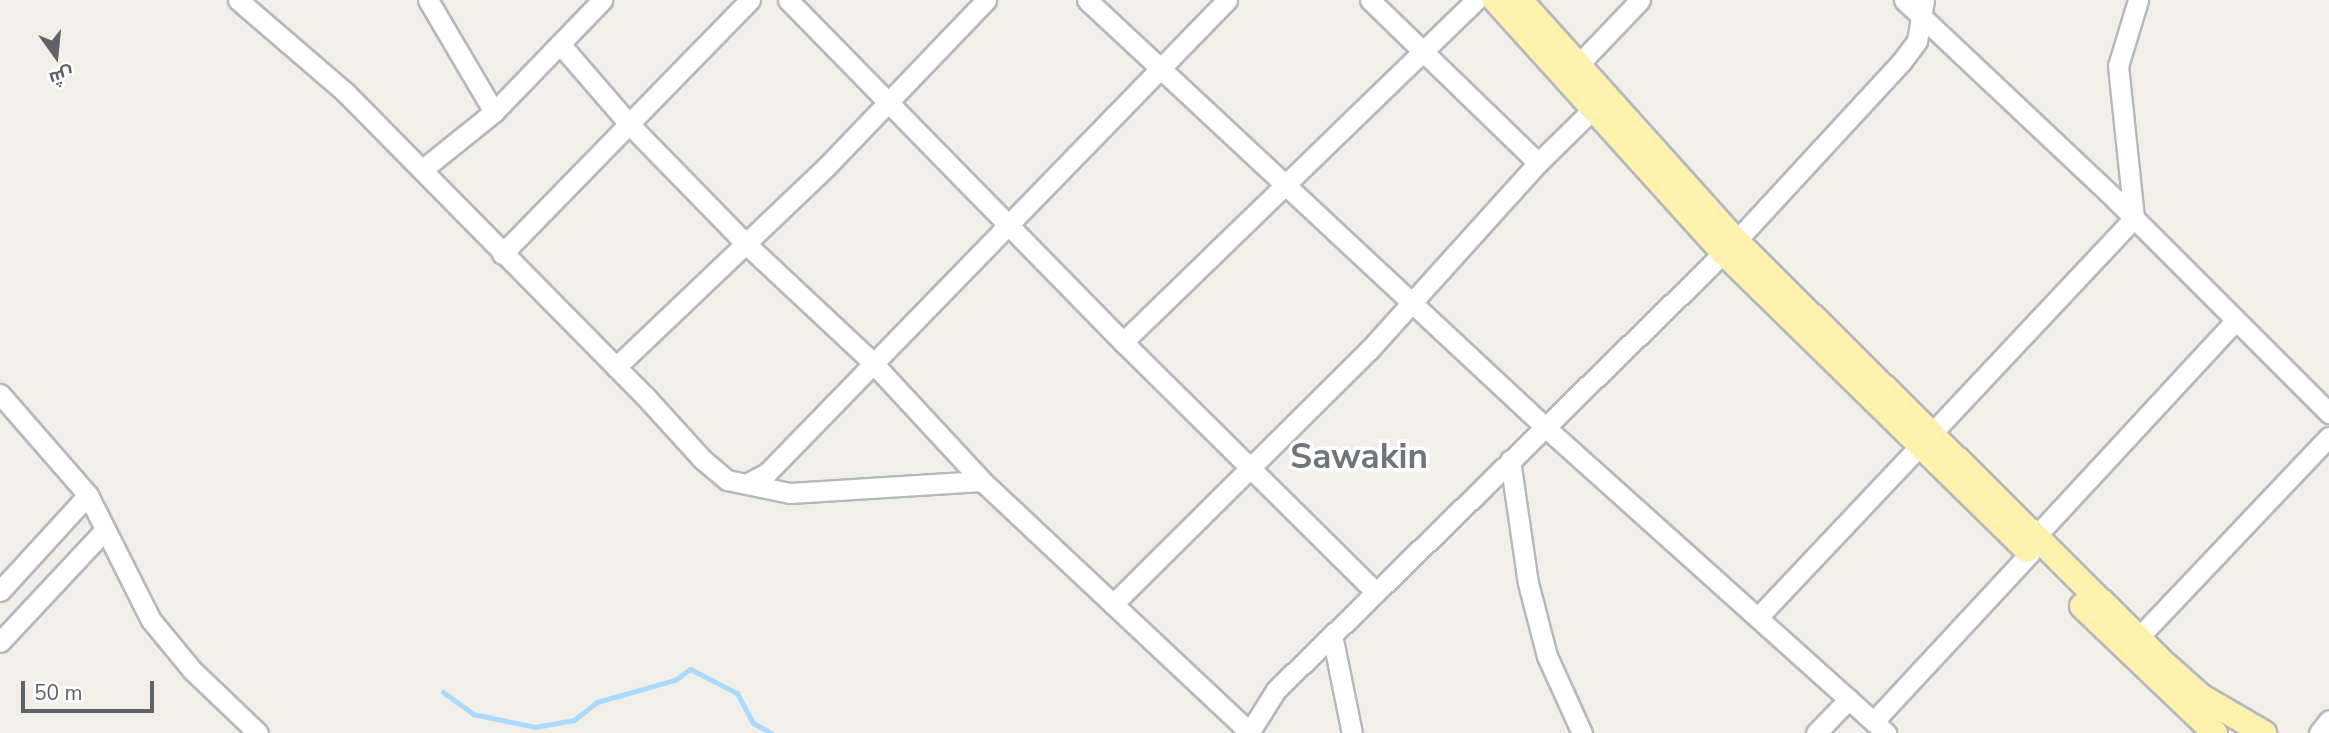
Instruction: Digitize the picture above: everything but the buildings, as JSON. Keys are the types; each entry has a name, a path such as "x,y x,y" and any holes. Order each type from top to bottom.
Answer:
{"main road":[{"path":"1495,0 1592,110 2033,544 2202,697 2264,733"},
{"path":"1520,0 1730,247"},
{"path":"2033,544 2193,724 2215,733"}],"street":[{"path":"238,0 345,92 616,367 702,459 727,480 750,482 790,493 982,481"},
{"path":"428,0 494,112"},
{"path":"423,169 494,112 602,0"},
{"path":"502,254 750,0"},
{"path":"788,0 888,99 1123,342 1376,592"},
{"path":"616,367 744,242 827,166 888,99 986,0"},
{"path":"1087,0 1544,426 1880,727 2033,544 2235,321"},
{"path":"750,482 766,473 871,361 1009,225 1227,0"},
{"path":"1370,0 1538,163"},
{"path":"1123,342 1284,183 1476,0"},
{"path":"1577,66 1640,0"},
{"path":"1904,0 1923,9 2329,412"},
{"path":"1758,617 2134,219 2118,66 2138,0"},
{"path":"560,44 629,124 744,242 871,361 982,481 1249,732 1276,690 1730,247 1902,61 1917,41 1923,9"},
{"path":"1113,604 1252,470 1369,350 1409,301 1491,219 1538,163 1592,110"},
{"path":"0,394 88,495 150,620 192,670 258,733"},
{"path":"2138,638 2329,437"},
{"path":"1510,460 1528,583 1547,656 1582,733"},
{"path":"0,591 88,495"},
{"path":"0,642 104,531"},
{"path":"1332,635 1352,733"},
{"path":"1816,733 1849,699"},
{"path":"2319,733 2329,720"}],"waterway":[{"path":"443,692 473,714 535,727 574,720 597,702 675,680 690,669 737,693 753,723 771,733"}],"district":[{"name":"Sawakin","path":"1359,457"}]}
